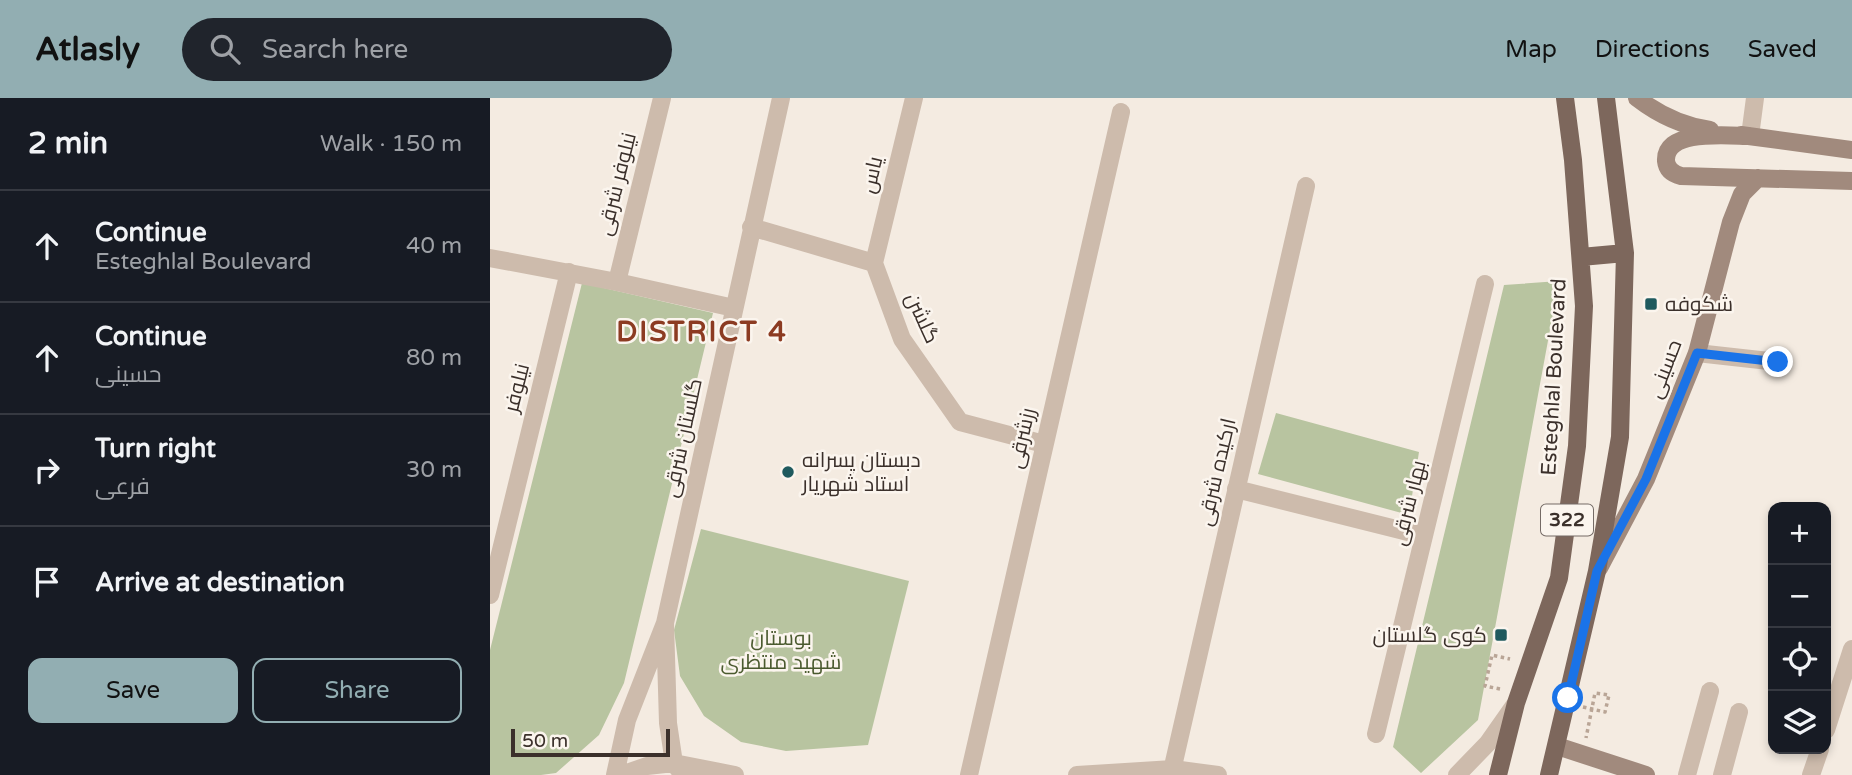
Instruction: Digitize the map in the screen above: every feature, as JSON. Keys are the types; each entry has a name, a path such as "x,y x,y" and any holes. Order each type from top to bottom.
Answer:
{"main road":[{"name":"Esteghlal Boulevard","path":"1498,775 1516,703 1559,578 1577,446 1584,306 1573,160 1565,98"},
{"name":"322","path":"1549,775 1597,571 1620,437 1625,253 1606,98"},
{"path":"1637,98 1656,113 1696,128 1852,150"},
{"path":"1750,136 1686,137 1668,151 1668,169 1681,176 1852,181"},
{"name":"حسینی","path":"1597,571 1646,479 1697,353 1731,222 1742,194 1758,178"},
{"path":"1581,257 1625,253"},
{"path":"1557,746 1646,775"},
{"path":"1597,775 1600,769 1612,764"}],"street":[{"name":"نیلوفر شرقی","path":"617,282 662,98"},
{"name":"گلستان شرقی","path":"665,623 781,98"},
{"name":"یاس","path":"874,263 914,98"},
{"path":"1750,136 1755,98"},
{"name":"رزشرقی","path":"969,775 1121,112"},
{"name":"ارکیده شرقی","path":"1172,772 1306,186"},
{"path":"751,227 874,263"},
{"path":"490,258 569,272 734,308"},
{"name":"گلشن","path":"874,263 902,339 960,422 1044,444"},
{"name":"نیلوفر","path":"490,596 569,272"},
{"name":"بهار شرقی","path":"1376,734 1485,284"},
{"path":"1697,353 1778,362"},
{"path":"1236,489 1424,536"},
{"path":"665,623 668,723 679,769"},
{"path":"615,775 626,720 665,623"},
{"path":"1831,714 1852,649"},
{"path":"1688,775 1710,691"},
{"path":"1457,775 1488,744 1516,703"},
{"path":"1722,775 1739,712"},
{"path":"1811,775 1818,754"},
{"path":"621,775 647,766 735,775"},
{"path":"1077,775 1172,772 1218,775"}],"path":[{"path":"1485,686 1492,655"},
{"path":"1582,754 1595,693 1609,695 1605,712"}],"green space":[{"path":"1559,281 1478,720 1421,773 1393,747 1504,285"},
{"path":"582,283 713,313 624,683 599,735 556,773 490,775 490,650"},
{"path":"1276,413 1419,452 1409,515 1258,474"},
{"name":"بوستان شهید منتظری","path":"701,529 909,581 868,745 786,751 741,742 704,716 680,676 674,630"}],"place":[{"name":"شکوفه","path":"1651,304"},
{"name":"دبستان پسرانه استاد شهريار","path":"788,472"},
{"name":"کوی گلستان","path":"1501,635"}],"district":[{"name":"DISTRICT 4","path":"702,332"}],"route":[{"path":"1568,698 1597,571 1646,479 1697,353 1778,362"}]}
